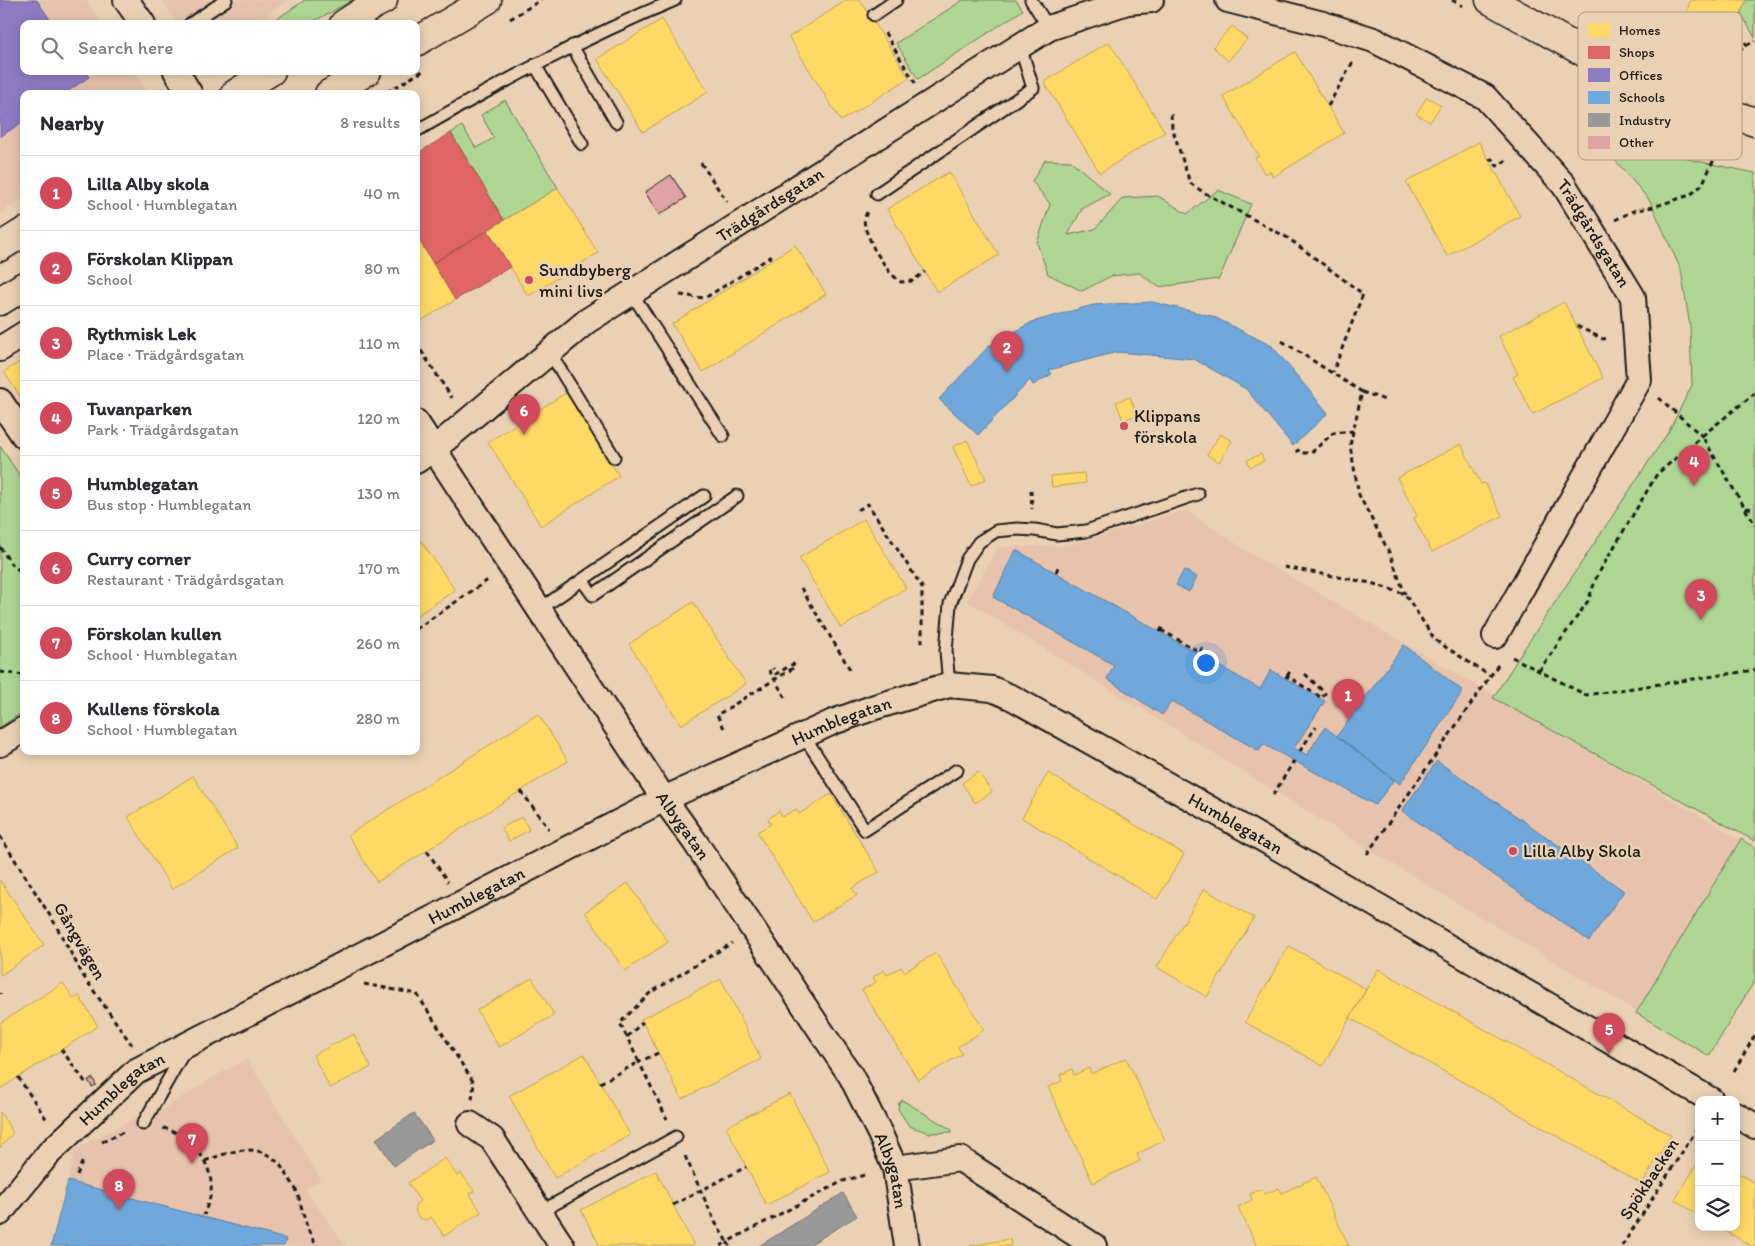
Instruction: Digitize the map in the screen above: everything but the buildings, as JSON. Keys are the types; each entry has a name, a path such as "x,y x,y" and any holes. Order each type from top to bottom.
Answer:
{"street":[{"path":"126,0 139,20"},
{"path":"350,20 383,0"},
{"path":"420,40 487,0"},
{"name":"Trädgårdsgatan","path":"425,455 587,321 1020,46 1049,28 1127,2 1152,0"},
{"name":"Trädgårdsgatan","path":"1228,0 1323,24 1374,40 1485,97 1564,185 1633,297 1639,380"},
{"path":"1490,0 1578,49"},
{"path":"178,75 188,90"},
{"path":"242,90 265,75"},
{"path":"336,90 360,75"},
{"path":"1742,118 1755,122"},
{"path":"0,247 20,234"},
{"path":"0,301 20,288"},
{"path":"0,349 20,336"},
{"path":"1501,645 1639,380"},
{"path":"0,401 20,430"},
{"name":"Albygatan","path":"420,437 425,455 511,566 664,799 695,842 851,1076 895,1168 907,1246"},
{"name":"Humblegatan","path":"0,1213 49,1153 136,1070 664,799 833,722 949,685 992,689 1013,698 1219,814 1704,1096"},
{"path":"0,744 20,732"},
{"path":"1740,1117 1755,1126"},
{"path":"470,1124 492,1139 562,1246"},
{"path":"895,1168 960,1159 1094,1246"}],"lane":[{"path":"196,20 226,0"},
{"path":"420,129 572,46 675,0"},
{"path":"874,15 896,0"},
{"path":"1032,0 1049,28"},
{"path":"572,46 616,122"},
{"path":"878,194 1033,88 1020,46"},
{"path":"535,66 582,144"},
{"path":"631,292 723,436"},
{"path":"550,353 614,458"},
{"path":"949,685 946,651 950,604 967,559 979,542 996,532 1034,526 1057,534 1086,531 1198,494"},
{"path":"540,609 704,496"},
{"path":"582,580 593,595 737,496"},
{"path":"804,736 865,830 957,770"},
{"path":"143,1124 188,1044"},
{"path":"540,1212 676,1137"}],"path":[{"path":"874,15 916,86"},
{"path":"1742,38 1747,45"},
{"path":"1742,48 1755,41"},
{"path":"1328,106 1358,53"},
{"path":"1171,114 1172,127 1190,183 1288,238 1363,294 1333,372"},
{"path":"1592,231 1633,211 1690,195 1702,186 1714,160"},
{"path":"702,163 728,205"},
{"path":"878,194 864,219 865,228 874,249 890,273 901,282 912,281 925,272"},
{"path":"676,295 705,298 772,256"},
{"path":"1577,326 1603,339 1610,338"},
{"path":"1282,341 1362,392 1385,400"},
{"path":"420,349 452,398"},
{"path":"1639,380 1702,436 1755,525"},
{"path":"1362,392 1350,445 1359,495 1390,554 1405,594 1435,640 1490,676"},
{"path":"1539,672 1588,601 1597,576 1657,474 1755,393"},
{"path":"1296,452 1298,450 1300,453 1311,453 1333,434 1354,430"},
{"path":"1031,490 1034,526"},
{"path":"858,510 868,504 922,586 922,644"},
{"path":"1746,508 1755,509"},
{"path":"0,547 11,564 20,571"},
{"path":"1056,572 1059,565"},
{"path":"420,626 511,566"},
{"path":"1284,567 1371,583 1405,594"},
{"path":"801,588 851,671"},
{"path":"1164,624 1160,631 1200,652 1204,644"},
{"path":"1501,645 1539,672 1586,695 1755,670"},
{"path":"1367,854 1501,661"},
{"path":"724,728 717,715 775,680 795,667 793,664 776,674 771,669 775,680 785,697"},
{"path":"1291,670 1286,677 1322,698 1325,693 1304,673"},
{"path":"0,672 20,674"},
{"path":"1300,751 1316,727"},
{"path":"1273,795 1294,761"},
{"path":"521,791 553,834"},
{"name":"Gångvägen","path":"0,836 54,922 84,978 136,1050"},
{"path":"426,851 452,887"},
{"path":"728,1244 715,1222 620,1022 650,993 735,941"},
{"path":"356,982 417,994 474,1083 470,1124"},
{"path":"627,1038 643,1022"},
{"path":"1734,1071 1755,1035"},
{"path":"61,1049 78,1074"},
{"path":"600,1083 658,1053"},
{"path":"18,1077 39,1110"},
{"path":"101,1143 121,1132 143,1124 172,1130 187,1140 205,1161 210,1178 211,1192 204,1215"},
{"name":"Spökbacken","path":"1622,1246 1695,1132"},
{"path":"205,1161 240,1150 261,1152 274,1159 282,1167 298,1193 304,1224 317,1246"},
{"path":"77,1175 85,1155"},
{"path":"673,1205 746,1167"},
{"path":"721,1246 728,1244 843,1181 895,1168"}],"shaded area":[{"path":"0,0 86,0 99,20 20,20 20,75 137,75 146,90 20,90 20,200 0,214"},
{"path":"162,0 289,0 258,20 175,20"},
{"name":"Lilla Alby Skola","path":"1186,510 1252,554 1755,848 1755,980 1709,1056 1370,850 967,601 998,547 1070,545"},
{"path":"247,1059 321,1179 305,1190 346,1246 284,1246 286,1239 68,1181 75,1149 139,1116 154,1115 212,1078"}],"green space":[{"path":"305,0 353,0 316,20 275,20"},
{"path":"963,0 1016,0 1023,10 918,79 896,43"},
{"path":"1746,0 1755,0 1755,38 1742,15"},
{"path":"505,100 558,188 504,220 451,133 462,126 476,148 494,138 481,115"},
{"path":"1045,160 1071,161 1110,194 1082,209 1068,235 1095,229 1123,198 1158,196 1187,214 1218,190 1251,204 1219,279 1159,287 1139,273 1111,276 1082,291 1048,274 1037,243 1050,204 1032,181"},
{"path":"1615,160 1692,160 1755,173 1755,841 1493,698 1669,431 1692,385 1690,327 1681,270 1650,201"},
{"path":"0,446 20,476 20,714 0,727"},
{"path":"1741,839 1755,848 1755,980 1709,1056 1636,1013"},
{"path":"902,1100 952,1130 952,1132 930,1133 909,1126 898,1109 899,1103"}],"place":[{"name":"Sundbyberg mini livs","path":"529,280"},
{"name":"Förskolan Klippan","path":"1007,372"},
{"name":"Klippans förskola","path":"1124,426"},
{"name":"Curry corner","path":"524,435"},
{"name":"Tuvanparken","path":"1694,486"},
{"name":"Rythmisk Lek","path":"1701,620"},
{"name":"Lilla Alby skola","path":"1348,720"},
{"name":"Lilla Alby Skola","path":"1513,851"},
{"name":"Humblegatan","path":"1609,1054"},
{"name":"Förskolan kullen","path":"192,1164"},
{"name":"Kullens förskola","path":"119,1210"}]}
